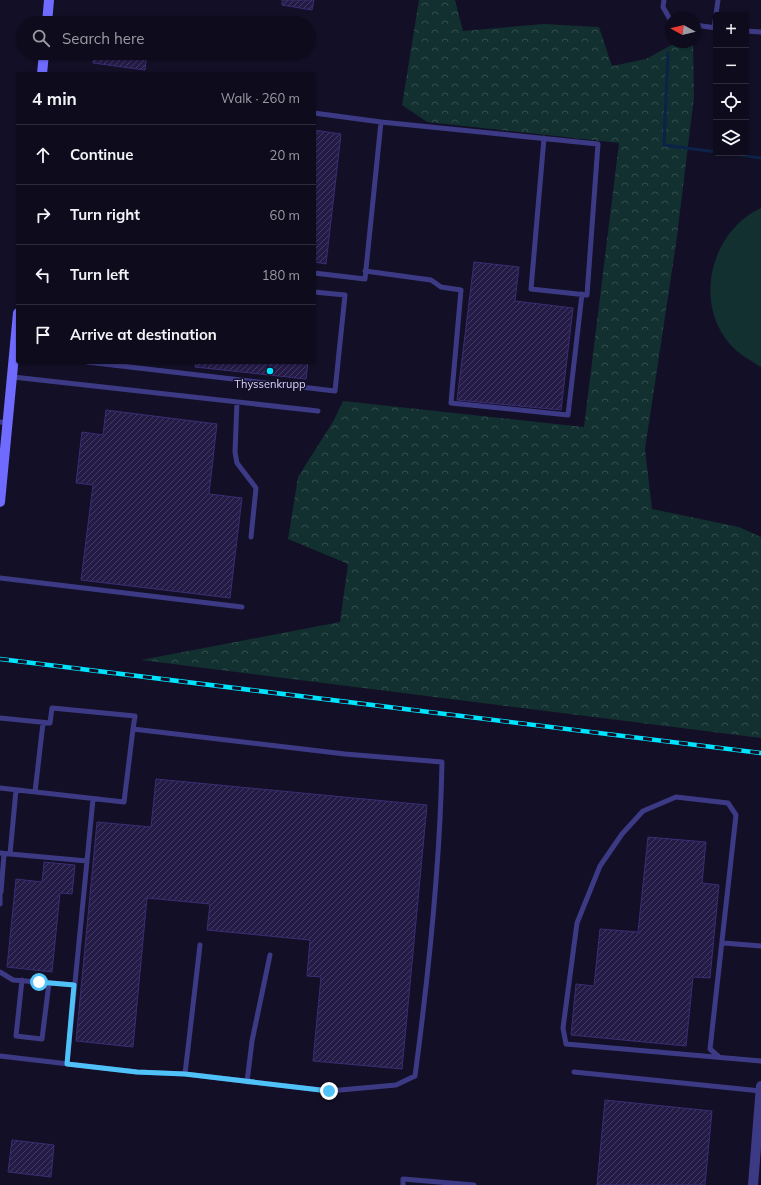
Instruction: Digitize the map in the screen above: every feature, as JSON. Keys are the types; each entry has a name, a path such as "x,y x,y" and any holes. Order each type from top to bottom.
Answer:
{"main road":[{"path":"48,16 49,0"},
{"path":"42,72 43,60"},
{"path":"0,502 4,423 13,377 16,340"}],"street":[{"path":"753,1185 761,1086"}],"lane":[{"path":"664,0 663,7 666,12"},
{"path":"717,12 718,0"},
{"path":"701,26 713,28"},
{"path":"749,30 761,32"},
{"path":"316,113 381,122 544,138 598,144 586,295 531,289 544,138"},
{"path":"316,273 365,279 381,122"},
{"path":"366,271 431,280 441,287 461,290 452,403 568,415 582,294"},
{"path":"104,364 335,391 345,295 316,292"},
{"path":"13,377 318,411"},
{"path":"237,402 235,452 237,463 256,488 251,536"},
{"path":"0,578 242,607"},
{"path":"0,718 50,723 52,708 135,716 124,802 0,788"},
{"path":"35,792 43,723"},
{"path":"0,1056 137,1072 185,1074 329,1091 396,1085 415,1076 427,983 440,842 442,762 345,754 133,729"},
{"path":"0,904 5,854 16,790"},
{"path":"718,1056 710,1049 724,943 736,816 728,803 676,797 643,811 622,834 600,866 576,923 563,1028 566,1044 718,1056 761,1061"},
{"path":"67,1064 93,799"},
{"path":"5,854 86,862"},
{"path":"724,943 761,946"},
{"path":"185,1074 200,945"},
{"path":"247,1082 252,1041 270,955"},
{"path":"0,972 13,980 74,985"},
{"path":"22,980 16,1036 42,1039 49,983"},
{"path":"574,1072 761,1091"},
{"path":"403,1185 404,1179 474,1185"}],"green space":[{"path":"419,0 455,0 463,31 544,24 599,27 612,66 646,59 666,48 693,48 694,97 676,244 645,449 652,509 739,527 761,537 761,738 141,660 340,622 348,564 288,539 298,477 334,420 343,401 584,427 619,143 427,122 402,105"},
{"path":"761,208 761,367 736,350 729,343 718,326 712,307 710,288 713,268 720,249 730,232 744,218"}],"building":[{"path":"282,0 314,0 312,10 282,5"},
{"path":"93,60 146,60 145,70 93,63"},
{"path":"316,130 341,134 326,264 316,262"},
{"path":"474,262 519,267 515,301 573,308 561,410 457,400"},
{"name":"Thyssenkrupp","path":"196,364 308,364 306,379 195,367"},
{"path":"106,410 217,424 209,494 242,498 230,598 81,580 93,485 76,483 82,432 103,435"},
{"path":"156,779 427,805 402,1069 313,1061 321,977 307,976 310,940 207,930 210,904 147,898 133,1047 76,1041 97,822 151,827"},
{"path":"648,837 706,842 702,883 719,885 710,978 693,977 686,1046 571,1035 576,984 594,986 600,929 638,932"},
{"path":"44,862 75,865 72,894 60,893 52,972 7,967 16,879 42,882"},
{"path":"605,1100 712,1111 705,1185 597,1185"},
{"path":"12,1140 54,1145 51,1177 8,1172"}],"waterway":[{"path":"668,53 664,145 713,152"},
{"path":"747,156 761,158"}],"railway":[{"path":"0,659 761,753"}],"place":[{"name":"Thyssenkrupp","path":"270,371"}],"route":[{"path":"39,982 74,985 67,1064 137,1072 185,1074 329,1091"}]}
